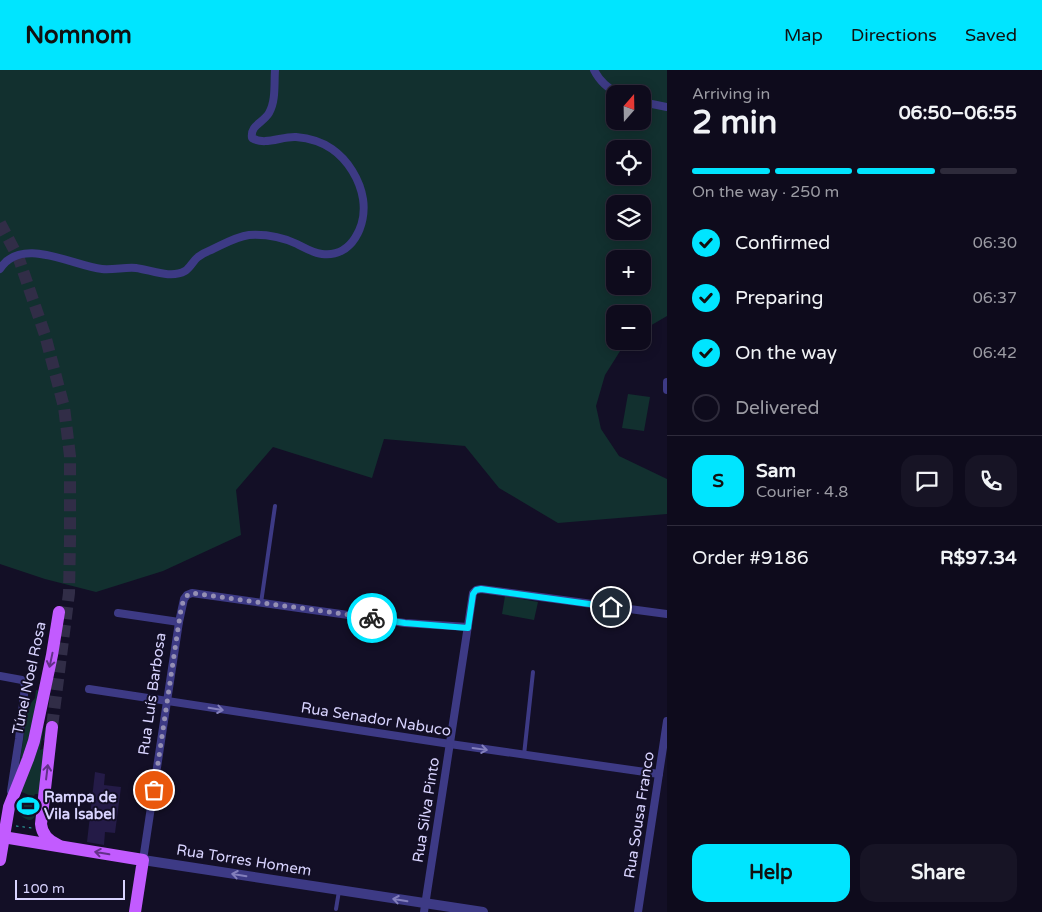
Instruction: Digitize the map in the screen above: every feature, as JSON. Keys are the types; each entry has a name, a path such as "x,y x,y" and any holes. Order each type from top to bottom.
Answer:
{"main road":[{"name":"Túnel Noel Rosa","path":"0,860 2,836 9,807 34,741 59,612"},
{"path":"52,727 41,828 47,838 60,846"},
{"name":"Rua Torres Homem","path":"2,836 143,860"},
{"name":"Rua Luís Barbosa","path":"135,912 143,860"}],"street":[{"path":"0,269 10,258 33,254 54,256 102,269 119,270 135,268 178,274 184,271 202,254 232,239 247,235 278,237 310,251 322,254 342,250 356,238 364,213 359,184 343,158 332,149 309,139 296,137 256,141 252,138 251,134 254,128 268,116 272,106 275,70"},
{"path":"594,70 606,86"},
{"path":"651,104 667,108"},
{"path":"667,383 667,390"},
{"name":"Rua Silva Pinto","path":"424,908 473,594 476,590 481,589 667,614"},
{"name":"Rua Luís Barbosa","path":"143,860 184,599 192,593 261,603"},
{"path":"261,603 405,623 468,628"},
{"path":"118,613 179,622"},
{"path":"0,676 24,682 19,739 9,807"},
{"name":"Rua Senador Nabuco","path":"89,689 659,774"},
{"name":"Rua Sousa Franco","path":"638,912 667,722"},
{"name":"Rua Torres Homem","path":"143,860 339,891 424,908 483,912"}],"lane":[{"path":"261,603 275,506"},
{"path":"524,755 533,672"},
{"path":"336,909 339,891"}],"path":[{"path":"11,824 38,829"}],"green space":[{"path":"0,70 667,70 667,316 651,325 651,305 606,305 606,350 621,350 605,375 596,406 601,429 619,456 667,479 667,514 558,523 499,488 465,446 384,439 372,478 273,447 236,490 241,535 163,571 96,592 45,579 0,564"},
{"path":"628,394 650,397 644,431 622,428"},
{"path":"505,596 538,602 534,620 502,614"},
{"path":"36,690 40,691 28,747 18,774 28,707 35,698"},
{"path":"44,725 40,750 43,749 45,741 43,740 45,727 48,728 41,794 32,796 21,792"},
{"name":"Rampa de Vila Isabel","path":"21,801 37,803 32,820 20,815"}],"building":[{"path":"95,772 105,774 104,785 121,787 115,833 105,832 104,845 87,842"}],"tunnel":[{"path":"0,223 19,259 45,335 64,407 70,456 69,593 52,727"}],"way so far":[{"path":"154,790 179,622 184,599 187,595 192,593 372,618"}],"place":[{"name":"Rampa de Vila Isabel","path":"28,806"}],"route":[{"path":"372,618 405,623 468,628 473,594 476,590 481,589 611,607"}]}
